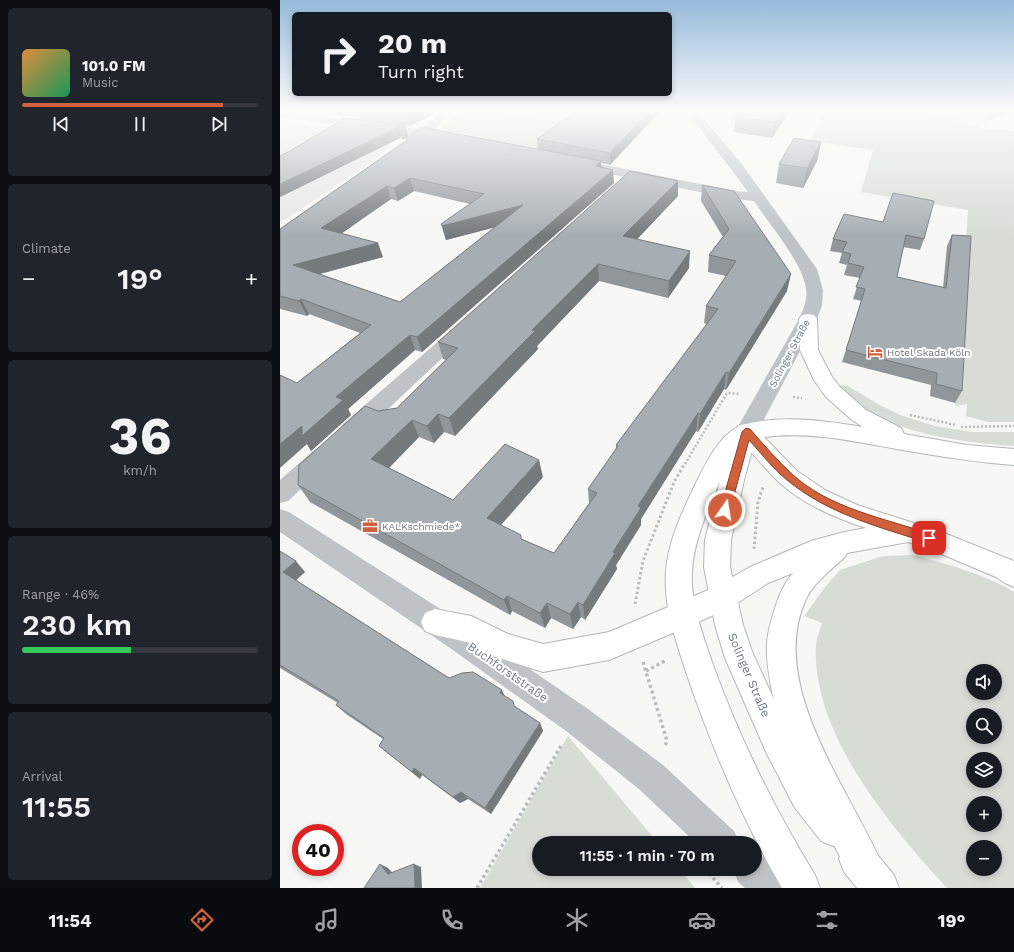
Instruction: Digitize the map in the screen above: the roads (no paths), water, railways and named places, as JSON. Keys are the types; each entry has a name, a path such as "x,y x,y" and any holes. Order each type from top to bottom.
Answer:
{"main road":[{"path":"808,319 809,350 824,380 833,392 859,415 918,445"},
{"path":"746,432 784,427 830,429 967,453 1014,457"},
{"path":"746,432 789,477 817,497 850,513 939,542 1005,569 1014,575"},
{"name":"Solinger Straße","path":"746,432 732,480 718,540 717,567 728,626 740,658 778,743 807,796 873,879"},
{"name":"Solinger Straße","path":"746,432 738,437 724,453 714,469 695,510 683,550 679,573 681,594 684,616 692,647 717,717 774,842 802,888"},
{"path":"436,622 471,629 503,646 543,658 609,646 684,616 723,597 759,575 820,549 844,543 908,532"},
{"path":"844,543 812,569 796,591 787,613 781,648 785,681 796,724 821,782 873,879"}],"street":[{"path":"726,153 757,196"},
{"path":"571,162 735,195 757,196"},
{"path":"616,190 633,174"},
{"name":"Solinger Straße","path":"746,432 814,306 814,290 809,269 757,196"},
{"path":"280,494 474,318"},
{"name":"Buchforststraße","path":"280,519 436,622 577,720 651,777 714,836"},
{"path":"758,876 771,888"}],"place":[{"name":"Hotel Skada Köln","path":"875,352"},
{"name":"KALKschmiede*","path":"370,526"}]}
